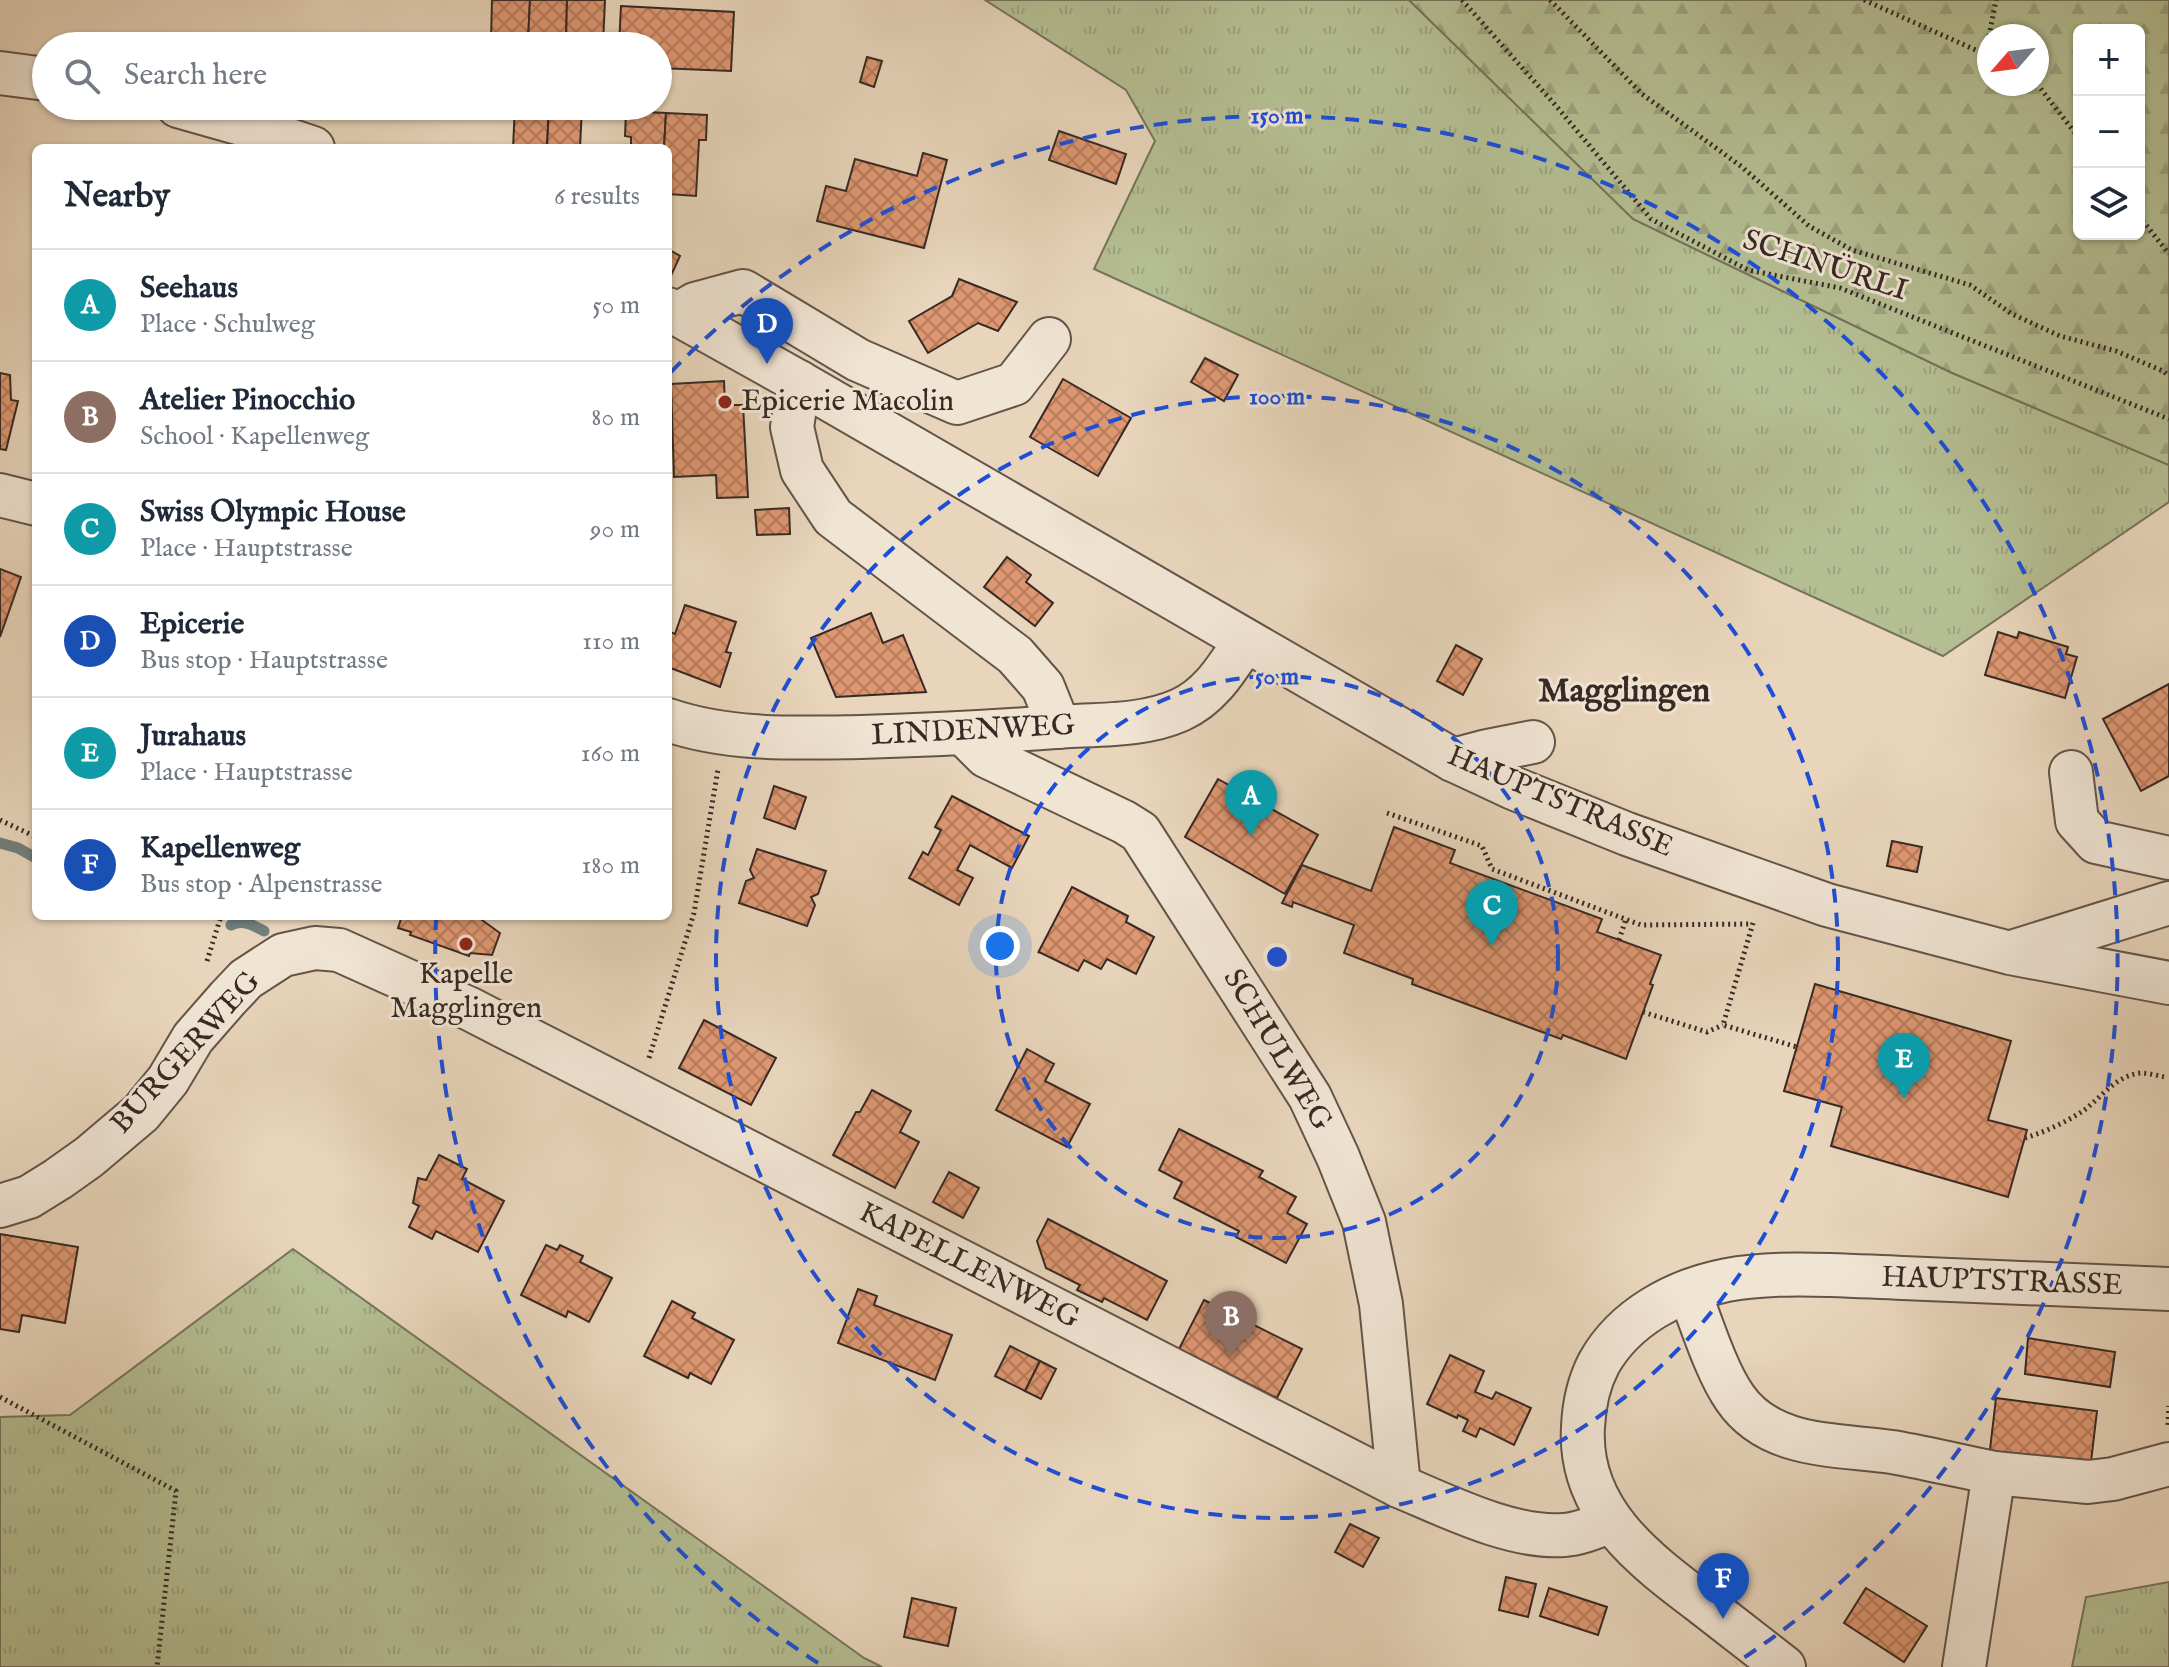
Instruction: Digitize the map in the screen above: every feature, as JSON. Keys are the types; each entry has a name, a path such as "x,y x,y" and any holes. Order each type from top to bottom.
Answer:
{"street":[{"path":"0,73 32,77"},
{"path":"227,120 301,144"},
{"path":"673,312 743,291 858,360 957,403 1014,384 1049,339"},
{"name":"HAUPTSTRASSE","path":"673,312 1453,760 1513,788 1627,834 1827,905 2010,953 2169,983"},
{"path":"799,382 792,427 802,470 833,517 1015,655 1043,687 1059,727"},
{"path":"0,495 32,503"},
{"name":"LINDENWEG","path":"672,721 725,732 784,739 964,734 1145,721 1198,701 1215,685 1245,641"},
{"name":"SCHULWEG","path":"964,734 986,756 1140,832 1310,1097 1364,1222 1381,1304 1399,1486"},
{"path":"1453,760 1533,742"},
{"path":"2071,772 2077,821 2096,842 2169,858"},
{"path":"2010,953 2169,903"},
{"name":"BURGERWEG","path":"0,1206 29,1197 58,1179 141,1113 168,1080 193,1038 246,979 283,955 315,948 339,950"},
{"name":"KAPELLENWEG","path":"339,950 470,1009 1399,1486 1497,1525 1529,1534 1576,1534 1611,1521"},
{"name":"HAUPTSTRASSE","path":"1784,1667 1635,1549 1611,1521 1597,1498 1588,1476 1583,1433 1587,1391 1601,1360 1631,1324 1648,1311 1689,1291 1726,1280 1761,1276 1853,1276 2169,1289"},
{"path":"1689,1291 1735,1399 1757,1422 1795,1438 1820,1445 1891,1452 1994,1473 2088,1482 2113,1479 2169,1464"},
{"path":"1964,1667 1994,1473"}],"path":[{"name":"SCHNÜRLI","path":"1462,0 1651,219 1748,270 1840,288 2169,419"},
{"path":"1550,0 1642,94 1742,167 1809,226 1852,250 1970,285 2012,314 2060,336 2116,351 2169,376"},
{"path":"1864,0 1977,50"},
{"path":"1991,24 1996,0"},
{"path":"2046,96 2073,130"},
{"path":"2145,224 2169,254"},
{"path":"637,1096 694,913 725,732"},
{"path":"1387,813 1482,846 1492,869 1641,925 1752,924"},
{"path":"0,820 32,835"},
{"path":"1723,1025 1755,915"},
{"path":"1619,940 1626,919"},
{"path":"1643,1012 1707,1032 1723,1025 1797,1047"},
{"path":"2025,1138 2052,1128 2084,1110 2104,1091 2126,1077 2141,1073 2166,1077"},
{"path":"0,1397 176,1491 157,1667"}],"green space":[{"path":"985,0 1409,0 1633,219 1950,372 2169,465 2169,502 1943,656 1094,269 1155,141 1126,90"},
{"path":"1409,0 2169,0 2169,465 1950,372 1633,219"},
{"path":"293,1249 864,1658 882,1667 0,1667 0,1417 70,1415"},
{"path":"2169,1582 2169,1667 2072,1667 2086,1597"}],"building":[{"path":"492,0 530,0 528,32 491,32"},
{"path":"530,0 567,0 566,32 528,32"},
{"path":"567,0 605,0 604,32 566,32"},
{"path":"621,6 734,12 731,71 672,69 672,32 620,32"},
{"path":"867,57 882,61 874,87 860,82"},
{"path":"672,113 707,115 706,140 699,140 696,196 672,194 672,144 664,144 666,120 672,120"},
{"path":"514,120 548,120 547,144 513,144"},
{"path":"548,120 581,120 580,144 547,144"},
{"path":"626,120 666,120 664,144 631,144 631,137 625,136"},
{"path":"1059,131 1126,154 1116,184 1049,160"},
{"path":"923,153 947,160 924,248 817,221 826,186 846,191 855,159 917,176"},
{"path":"672,251 680,256 672,273"},
{"path":"959,279 1017,302 998,331 978,323 928,353 909,321 952,296"},
{"path":"1205,358 1238,375 1224,401 1191,382"},
{"path":"0,373 10,375 11,400 18,401 6,450 0,449"},
{"path":"1063,379 1131,418 1098,476 1030,437"},
{"path":"724,381 725,405 743,405 748,497 717,498 716,475 674,477 672,384"},
{"path":"789,508 790,534 757,535 755,510"},
{"path":"1007,557 1031,575 1026,582 1053,603 1035,626 984,587"},
{"path":"0,569 21,577 0,637"},
{"path":"685,605 736,622 726,652 731,653 720,687 672,669 672,633 675,634"},
{"path":"871,613 883,643 903,635 926,692 836,697 811,638"},
{"path":"1998,632 2017,638 2019,632 2068,647 2066,654 2077,657 2065,698 1985,675"},
{"path":"1456,645 1482,659 1463,695 1437,681"},
{"path":"2169,684 2169,776 2141,791 2103,719"},
{"path":"1218,779 1318,835 1285,894 1185,837"},
{"path":"774,786 806,797 795,829 764,818"},
{"path":"952,796 1029,836 1012,868 970,845 957,870 973,878 959,905 909,878 923,852 928,855 941,830 935,827"},
{"path":"1394,827 1455,850 1450,863 1602,919 1597,932 1661,955 1626,1059 1563,1035 1561,1039 1412,984 1413,979 1344,953 1354,925 1293,902 1292,907 1282,903 1302,865 1371,891"},
{"path":"1892,841 1922,847 1917,872 1887,866"},
{"path":"757,849 826,871 818,894 811,897 815,905 807,926 739,903 746,881 754,878 750,870"},
{"path":"1072,887 1128,916 1126,922 1154,937 1136,974 1107,959 1101,969 1084,960 1078,971 1038,953"},
{"name":"Kapelle Magglingen","path":"401,920 482,920 500,933 492,955 470,953 469,956 398,928"},
{"path":"1815,984 2011,1041 1988,1120 2027,1130 2008,1197 1831,1146 1842,1107 1784,1091"},
{"path":"704,1020 776,1058 751,1105 679,1068"},
{"path":"1027,1049 1054,1064 1045,1081 1090,1104 1067,1147 996,1110"},
{"path":"872,1090 911,1111 900,1132 919,1142 895,1188 833,1155 856,1112 860,1112"},
{"path":"1179,1129 1263,1171 1259,1177 1296,1197 1287,1213 1307,1224 1286,1263 1236,1237 1239,1231 1174,1198 1182,1182 1159,1170"},
{"path":"439,1155 467,1169 462,1179 504,1201 478,1252 436,1231 432,1239 409,1227 419,1206 413,1203 418,1178 426,1180"},
{"path":"949,1172 979,1188 963,1218 933,1202"},
{"path":"1048,1219 1167,1281 1147,1320 1104,1298 1102,1302 1077,1290 1080,1285 1046,1268 1037,1241"},
{"path":"0,1234 78,1247 65,1323 22,1315 19,1332 0,1329"},
{"path":"546,1245 557,1250 560,1245 583,1256 580,1262 612,1278 589,1322 568,1311 566,1317 521,1295"},
{"path":"858,1289 877,1296 874,1305 952,1335 935,1380 838,1343"},
{"path":"1204,1300 1302,1349 1277,1398 1179,1349"},
{"path":"672,1301 695,1313 692,1318 734,1340 711,1384 690,1373 688,1378 644,1356"},
{"path":"2028,1338 2115,1352 2110,1387 2025,1374"},
{"path":"1010,1346 1040,1361 1025,1391 995,1376"},
{"path":"1450,1355 1484,1371 1475,1392 1492,1399 1496,1392 1531,1408 1514,1445 1480,1428 1476,1437 1463,1431 1468,1420 1427,1404"},
{"path":"1040,1361 1056,1369 1041,1399 1025,1391"},
{"path":"1996,1398 2097,1411 2090,1470 1989,1458"},
{"path":"1350,1524 1379,1538 1363,1567 1335,1552"},
{"path":"1506,1577 1536,1584 1528,1617 1499,1610"},
{"path":"1549,1588 1607,1607 1598,1635 1540,1616"},
{"path":"1866,1588 1927,1626 1904,1662 1844,1623"},
{"path":"912,1598 956,1608 948,1646 904,1637"}],"waterway":[{"path":"0,843 32,856"},
{"path":"231,925 244,923 264,931"}],"place":[{"name":"Epicerie","path":"767,364"},
{"name":"Epicerie Macolin","path":"725,402"},
{"name":"Seehaus","path":"1251,836"},
{"name":"Kapelle Magglingen","path":"466,944"},
{"name":"Swiss Olympic House","path":"1492,946"},
{"name":"Jurahaus","path":"1904,1099"},
{"name":"Atelier Pinocchio","path":"1231,1357"},
{"name":"Kapellenweg","path":"1723,1619"}],"district":[{"name":"Magglingen","path":"1624,691"}]}
